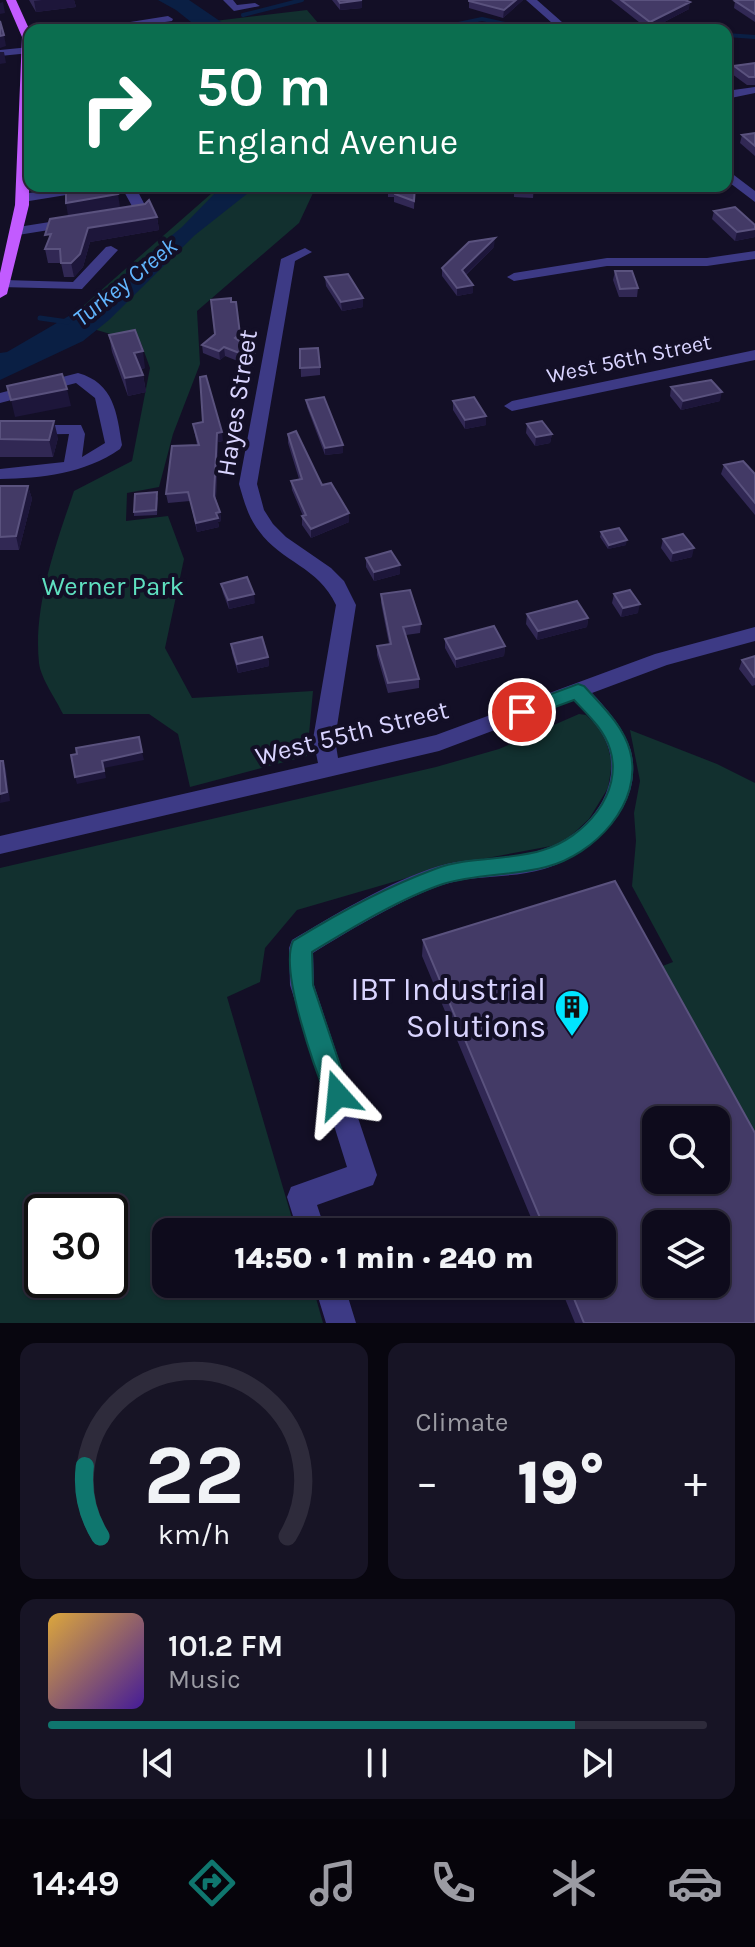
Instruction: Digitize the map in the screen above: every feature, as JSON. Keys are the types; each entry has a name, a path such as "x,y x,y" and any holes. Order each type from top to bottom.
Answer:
{"main road":[{"path":"11,0 24,31"},
{"path":"2,284 18,230 24,186"}],"street":[{"path":"531,0 559,24"},
{"path":"231,4 255,6"},
{"path":"134,24 168,19"},
{"path":"0,53 24,43"},
{"path":"732,94 755,90"},
{"path":"732,178 755,198"},
{"path":"23,198 60,192"},
{"path":"0,231 141,211 131,192"},
{"path":"2,284 77,286 111,250"},
{"name":"Hayes Street","path":"305,252 288,259 248,484 255,514 264,528 285,547 326,572 341,589 346,605 346,621 324,739 330,770"},
{"path":"514,277 607,262 707,262 755,255"},
{"name":"West 56th Street","path":"512,406 755,355"},
{"path":"0,398 78,378 90,382 105,395 114,445 100,457 72,465 30,473 0,474"},
{"path":"0,430 75,429 77,434 72,465"},
{"name":"West 55th Street","path":"0,845 439,743 662,659 755,634"},
{"path":"308,1218 301,1197 363,1175 302,985 301,948 342,922 440,876 545,859 576,846 601,822 618,796 624,769 619,747 607,725 578,691"},
{"path":"333,1298 341,1323"}],"green space":[{"path":"307,10 319,24 189,24"},
{"name":"Werner Park","path":"213,192 314,192 299,223 197,311 200,364 173,434 159,487 127,493 126,521 168,516 184,559 165,648 192,698 313,691 307,756 190,787 178,734 149,714 63,714 39,663 39,620 48,576 74,491 132,461 150,368 141,343 66,321"},
{"path":"579,714 586,715 604,732 612,763 608,788 589,819 562,844 455,864 297,910 265,948 260,982 227,997 292,1218 152,1218 152,1298 316,1298 323,1323 0,1323 0,868 436,767 499,749"},
{"path":"630,730 717,764 755,783 755,1144 660,967 673,962 632,886 636,841 634,813 640,781"}],"water":[{"path":"158,0 189,0 224,24 194,24"},
{"name":"Turkey Creek","path":"216,192 249,192 195,235 109,320 83,341 0,380 0,353 7,352 86,306 182,227"}],"building":[{"path":"469,0 516,0 504,10"},
{"path":"621,0 685,0 690,2 650,22"},
{"path":"755,0 755,14 735,1"},
{"path":"755,63 755,77 749,77 734,66"},
{"path":"755,133 755,146 742,135"},
{"path":"66,192 118,194 66,203"},
{"path":"415,192 414,201 395,194"},
{"path":"149,200 157,217 88,228 80,254 71,263 61,263 60,249 45,249 51,234 45,235 50,219 145,204"},
{"path":"735,207 755,225 755,229 737,232 714,211"},
{"path":"495,238 462,270 473,285 457,288 442,268 469,242"},
{"path":"615,271 632,271 638,288 620,289"},
{"path":"348,274 363,298 341,302 325,277"},
{"path":"231,298 231,302 236,302 240,334 235,338 255,352 252,358 224,347 219,351 202,345 215,334 211,300"},
{"path":"135,330 143,351 134,353 143,375 125,378 109,335"},
{"path":"318,348 320,367 300,368 300,349"},
{"path":"62,374 67,389 11,400 7,386"},
{"path":"206,376 222,432 217,433 214,496 220,512 216,513 218,518 196,523 188,492 166,494 172,446 199,445 193,424 203,422 200,377"},
{"path":"711,380 722,392 683,401 671,387"},
{"path":"324,397 343,445 325,448 306,400"},
{"path":"474,397 486,416 465,420 453,401"},
{"path":"0,421 54,421 49,440 0,439"},
{"path":"542,421 552,434 536,437 527,424"},
{"path":"296,431 322,485 331,483 349,513 311,529 302,516 306,515 291,481 302,479 288,434"},
{"path":"743,461 755,474 755,503 724,465"},
{"path":"0,486 28,486 16,536 0,537"},
{"path":"157,492 156,510 134,512 135,494"},
{"path":"619,528 627,540 609,545 601,532"},
{"path":"683,534 694,548 673,553 663,539"},
{"path":"391,551 400,565 374,572 366,558"},
{"path":"247,577 254,594 228,600 221,584"},
{"path":"410,590 421,624 403,627 419,679 388,683 377,646 391,644 381,594"},
{"path":"630,590 640,604 623,608 614,594"},
{"path":"577,601 588,618 538,631 527,614"},
{"path":"494,626 505,646 456,659 445,639"},
{"path":"262,637 268,657 237,664 231,644"},
{"path":"755,656 755,676 754,677 742,660"},
{"path":"139,737 142,752 102,761 104,771 75,777 71,755 77,754 76,748"},
{"path":"0,761 3,761 7,792 0,794"},
{"name":"IBT Industrial Solutions","path":"615,881 755,1133 755,1323 584,1323 574,1298 616,1298 616,1218 540,1218 423,940"}],"waterway":[{"path":"243,15 302,0"},
{"path":"458,24 482,19 506,24"},
{"path":"732,35 755,37"},
{"name":"Turkey Creek","path":"40,318 68,322"}],"place":[{"name":"IBT Industrial Solutions","path":"572,1038"}],"route":[{"path":"338,1095 302,985 301,948 342,922 440,876 545,859 576,846 601,822 618,796 624,769 619,747 607,725 578,691 522,712"}]}
